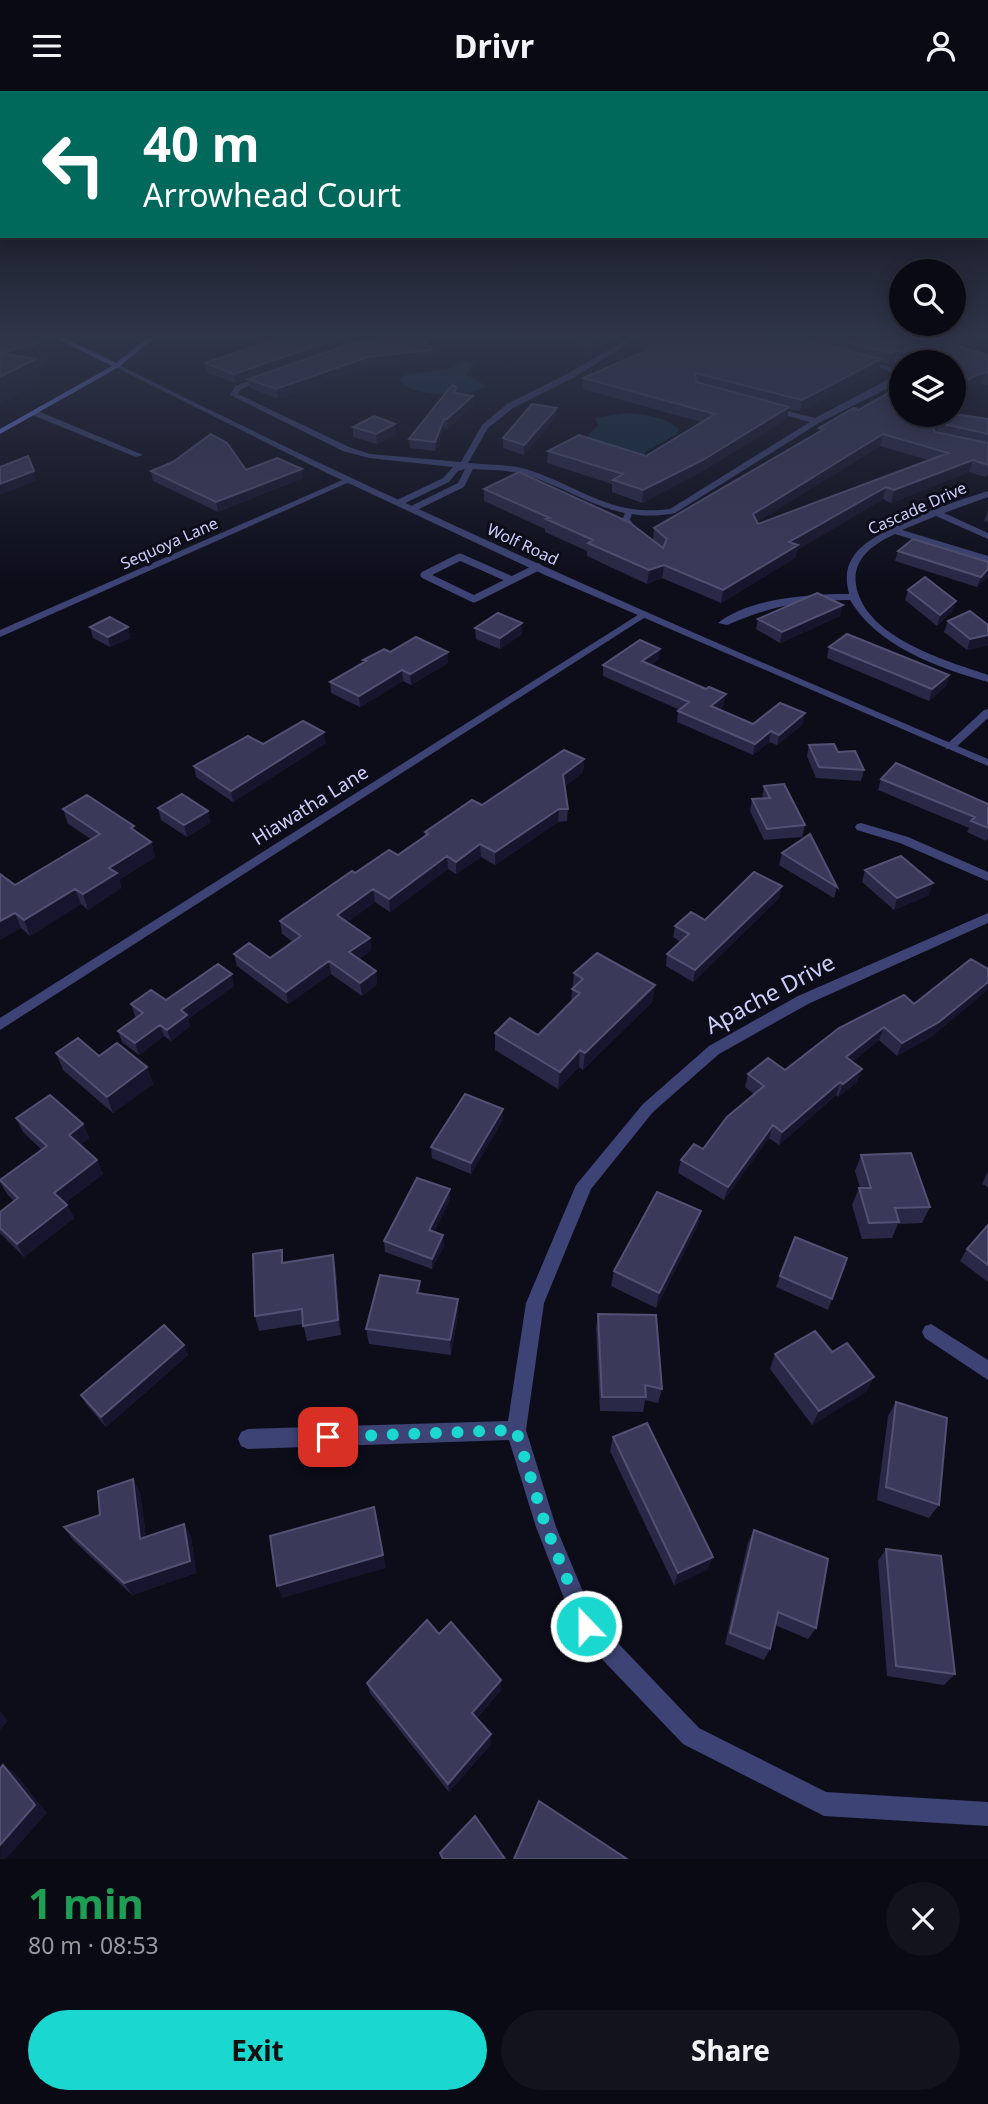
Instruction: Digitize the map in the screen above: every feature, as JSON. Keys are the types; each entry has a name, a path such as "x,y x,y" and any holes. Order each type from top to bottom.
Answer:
{"main road":[{"path":"0,432 27,418"}],"street":[{"path":"46,418 139,456"},
{"name":"Wolf Road","path":"223,418 641,616 988,764"},
{"path":"277,418 346,449 369,456 464,464 533,474 628,515 653,515 672,511 823,418"},
{"path":"398,503 446,480 455,468 464,464 479,435 496,418"},
{"path":"804,418 816,421"},
{"path":"412,509 461,485 469,468 464,464"},
{"name":"Sequoya Lane","path":"0,634 351,480"},
{"name":"Cascade Drive","path":"851,597 851,573 858,555 871,544 895,531 988,494"},
{"path":"939,514 988,536"},
{"path":"895,531 988,559"},
{"path":"723,623 763,605 800,596 851,597 867,620 899,642 988,679"},
{"name":"Hiawatha Lane","path":"0,1025 641,616"},
{"path":"950,747 988,712"},
{"path":"861,827 904,841 988,877"},
{"name":"Apache Drive","path":"988,918 803,1000 770,1018 714,1050 648,1108 584,1185 535,1303 516,1430 546,1527 586,1626 691,1736 824,1804 988,1814"},
{"path":"931,1332 988,1371"},
{"path":"248,1439 516,1430"}],"lane":[{"path":"628,515 626,520 643,541"},
{"path":"512,580 460,557 425,575 474,599 538,568"}],"water":[{"path":"595,418 655,418 679,429 677,434 644,455 585,439 598,425"}],"building":[{"path":"371,418 395,424 376,434 353,427"},
{"path":"426,418 449,418 444,419 435,442 409,439"},
{"path":"520,418 549,418 524,445 503,438"},
{"path":"709,418 772,418 703,460 643,490 613,480 623,474 548,451 579,435 646,456"},
{"path":"837,418 889,418 889,427 933,427 935,432 988,443 988,465 973,460 894,490 886,487 789,542 798,545 723,590 664,565 649,570 588,543 593,540 546,519 550,518 484,489 519,472 629,522 663,548 667,539 654,528 824,429 819,428","holes":["883,434 948,453 758,524 753,514"]},
{"path":"966,418 988,419 988,434 957,427 966,427"},
{"path":"211,434 227,443 246,470 277,458 302,469 216,502 151,471 173,462"},
{"path":"28,456 34,471 0,484 0,467"},
{"path":"913,539 988,562 988,569 981,577 898,551"},
{"path":"925,577 956,601 940,615 908,590"},
{"path":"817,593 843,605 782,632 758,619"},
{"path":"970,611 988,625 988,635 970,639 948,621"},
{"path":"498,613 522,623 500,638 475,628"},
{"path":"110,617 128,627 108,637 90,627"},
{"path":"847,634 949,675 932,689 829,647"},
{"path":"416,637 448,652 410,674 402,670 359,696 330,682 384,649 390,652"},
{"path":"640,640 660,649 642,661 706,689 709,687 726,694 711,706 753,724 780,703 805,713 779,735 771,731 755,744 678,711 689,702 603,665"},
{"path":"303,721 324,732 231,791 194,766 248,736 263,744"},
{"path":"834,744 838,752 855,751 864,770 819,767 809,745"},
{"path":"564,750 584,759 563,775 568,809 559,809 495,852 480,844 456,862 447,856 389,899 373,889 337,915 370,938 349,952 376,971 360,983 329,961 286,992 234,954 249,943 270,958 301,936 280,921 352,871 355,873 389,850 398,855 428,834 425,832 472,800 482,805"},
{"path":"896,763 988,804 988,828 971,821 975,817 881,779"},
{"path":"784,784 805,825 767,829 752,799 770,798 764,786"},
{"path":"182,794 208,811 184,825 158,808"},
{"path":"87,795 134,826 131,828 151,842 109,868 117,873 83,894 75,889 24,920 15,913 0,921 0,874 15,885 100,834 63,809"},
{"path":"810,834 837,887 782,853"},
{"path":"901,856 933,883 897,898 865,870"},
{"path":"754,872 782,886 695,970 667,954 689,934 675,926 691,912 705,920"},
{"path":"597,953 655,985 585,1053 580,1050 560,1072 495,1033 510,1018 538,1035 580,993 572,989 583,979 574,973"},
{"path":"971,959 988,969 988,982 939,1022 902,1043 884,1027 846,1057 862,1069 843,1084 840,1082 782,1132 773,1125 728,1187 681,1160 694,1144 703,1149 727,1117 764,1086 748,1074 768,1058 785,1070 839,1028 904,995 914,1004"},
{"path":"218,964 232,974 181,1010 187,1015 167,1030 160,1025 135,1043 118,1031 143,1013 131,1004 151,990 166,1000"},
{"path":"78,1038 99,1056 117,1043 147,1067 107,1097 56,1053"},
{"path":"465,1094 503,1109 471,1163 431,1147"},
{"path":"50,1095 83,1124 69,1135 97,1160 54,1193 67,1205 17,1244 0,1228 0,1212 18,1198 0,1180 47,1146 16,1118"},
{"path":"911,1153 930,1207 895,1208 899,1222 869,1223 859,1188 871,1188 861,1155"},
{"path":"417,1178 450,1189 429,1230 443,1235 432,1259 384,1241"},
{"path":"657,1192 701,1211 659,1293 614,1271"},
{"path":"988,1225 988,1265 967,1249"},
{"path":"795,1237 847,1258 832,1299 780,1276"},
{"path":"282,1250 282,1263 333,1255 338,1320 303,1326 302,1309 255,1316 253,1254"},
{"path":"380,1275 420,1281 417,1293 458,1299 450,1340 366,1329"},
{"path":"598,1314 656,1315 662,1389 645,1385 646,1397 602,1397"},
{"path":"164,1325 184,1345 101,1417 81,1395"},
{"path":"815,1331 832,1352 847,1343 874,1377 819,1411 775,1354"},
{"path":"896,1402 947,1418 939,1505 886,1487"},
{"path":"647,1423 713,1557 678,1573 613,1437"},
{"path":"133,1479 140,1539 184,1524 190,1561 124,1583 64,1527 100,1515 98,1491"},
{"path":"374,1507 383,1555 277,1586 270,1536"},
{"path":"754,1530 828,1559 816,1628 778,1612 770,1649 730,1633"},
{"path":"886,1549 941,1556 955,1674 896,1666"},
{"path":"427,1620 439,1634 451,1622 501,1680 472,1713 491,1734 448,1784 367,1683"},
{"path":"3,1765 35,1805 0,1845 0,1769"},
{"path":"539,1801 627,1859 514,1859"},
{"path":"475,1816 505,1859 443,1859 440,1853"}],"route":[{"path":"328,1437 516,1430 546,1527 586,1626"}]}
